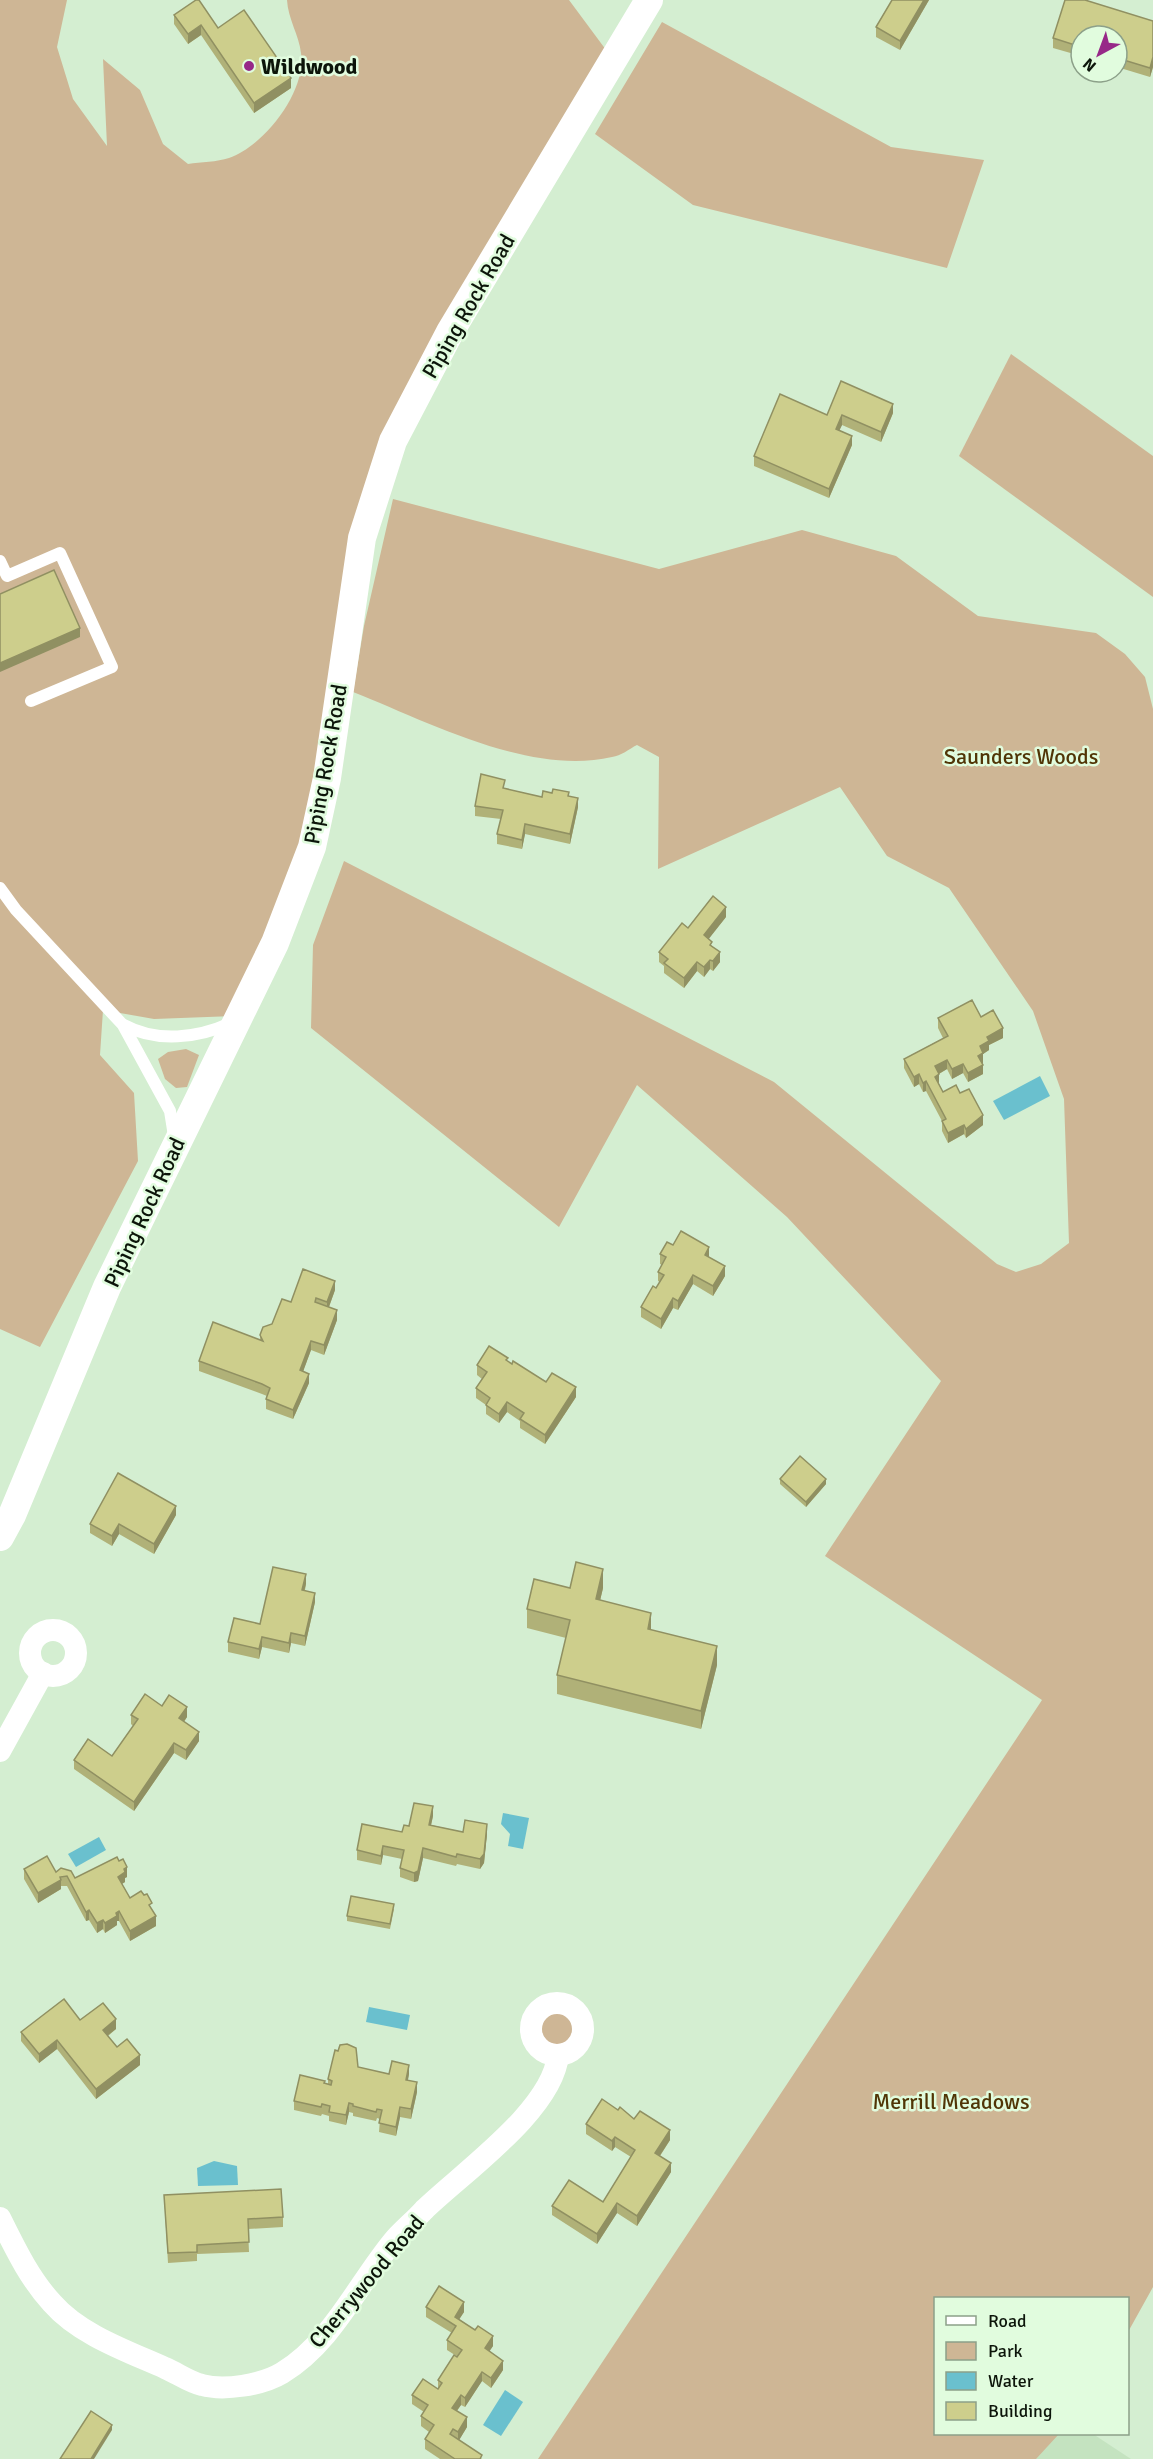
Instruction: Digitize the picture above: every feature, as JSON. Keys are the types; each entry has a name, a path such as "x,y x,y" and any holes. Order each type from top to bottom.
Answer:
{"street":[{"name":"Piping Rock Road","path":"0,1537 12,1515 108,1287 275,943 312,848 327,778 362,538 393,441 450,332 649,0"},
{"path":"0,1751 43,1673"},
{"name":"Cherrywood Road","path":"0,2218 30,2275 53,2304 80,2325 114,2345 202,2385 227,2386 265,2380 281,2373 311,2350 341,2315 395,2239 502,2141 538,2100 550,2080 558,2055"}],"lane":[{"path":"0,561 7,576 60,554 112,667 31,701"},
{"path":"0,888 16,910 123,1025 170,1111 174,1149"},
{"path":"123,1025 153,1036 196,1035 238,1020"}],"shaded area":[{"path":"977,2435 1095,2435 1131,2459 959,2459"}],"green space":[{"path":"0,0 67,0 57,47 73,99 107,146 103,59 140,90 163,144 188,164 229,158 242,152 269,130 290,100 301,68 301,53 287,0 569,0 612,58 393,441 307,840 234,1016 154,1019 103,1010 100,1055 134,1093 138,1161 40,1347 0,1329"},
{"path":"662,22 891,147 984,160 947,268 693,205 595,134"},
{"path":"1011,354 1153,456 1153,597 959,456"},
{"path":"393,499 659,569 802,530 896,556 978,616 1096,633 1125,654 1145,677 1153,709 1153,2287 1129,2330 1129,2297 934,2297 934,2435 1058,2435 1036,2459 538,2459 1042,1700 825,1556 941,1381 787,1217 637,1085 559,1227 311,1028 313,945 344,861 774,1082 997,1264 1016,1272 1041,1264 1069,1243 1064,1099 1033,1011 949,888 887,856 840,787 658,869 659,757 637,745 615,756 580,761 547,759 514,753 446,731 353,692 364,626"},
{"path":"186,1049 199,1055 187,1087 176,1088 165,1079 158,1059 168,1052"},
{"path":"557,2011 570,2016 575,2029 570,2042 557,2047 544,2042 539,2029 544,2016"}],"water":[{"path":"1040,1076 1050,1096 1004,1120 993,1101"},
{"path":"503,1813 529,1818 523,1849 508,1846 510,1834 501,1824"},
{"path":"99,1837 106,1850 76,1867 68,1854"},
{"path":"369,2007 410,2015 407,2030 366,2022"},
{"path":"214,2161 237,2166 238,2185 198,2186 197,2168"},
{"path":"505,2390 523,2402 501,2436 483,2425"}],"building":[{"name":"Wildwood","path":"199,0 218,28 244,10 291,78 254,103 201,25 188,34 174,15"},
{"path":"892,0 924,0 900,41 876,27"},
{"path":"1065,0 1085,0 1153,21 1153,57 1150,68 1129,62 1129,24 1069,24 1069,43 1053,38"},
{"path":"841,381 893,404 881,432 842,415 836,429 852,436 829,489 754,456 780,394 827,415"},
{"path":"54,570 80,628 0,663 0,594"},
{"path":"481,774 505,780 503,788 542,797 543,791 552,793 553,789 569,792 568,796 578,798 570,834 525,824 522,840 497,834 503,810 475,806"},
{"path":"713,896 726,907 704,935 712,942 710,945 720,952 704,967 697,962 684,978 664,963 668,959 659,952 682,923 688,928"},
{"path":"972,1000 981,1017 993,1010 1003,1028 987,1037 989,1041 980,1046 983,1053 978,1056 983,1065 968,1073 963,1064 952,1069 947,1060 935,1066 939,1074 935,1077 943,1092 956,1085 960,1093 969,1089 983,1115 966,1129 964,1125 948,1133 942,1121 946,1119 926,1081 923,1083 919,1074 914,1077 904,1059 948,1036 938,1018"},
{"path":"681,1231 709,1247 705,1255 725,1266 713,1286 693,1275 678,1301 673,1298 661,1319 641,1307 653,1286 656,1288 664,1275 658,1272 666,1257 660,1254 667,1242 673,1245"},
{"path":"303,1269 335,1281 327,1302 316,1298 315,1302 337,1310 324,1345 311,1341 300,1370 309,1374 293,1410 266,1399 270,1388 199,1361 213,1322 263,1341 260,1335 263,1327 272,1324 282,1299 291,1302"},
{"path":"489,1346 508,1358 506,1360 512,1364 513,1361 546,1382 552,1373 576,1387 545,1435 520,1419 524,1413 507,1402 499,1414 486,1405 490,1398 476,1388 487,1372 477,1365"},
{"path":"800,1456 826,1479 806,1502 780,1479"},
{"path":"118,1473 176,1506 154,1544 119,1524 112,1536 90,1524"},
{"path":"576,1562 603,1569 596,1599 651,1613 648,1629 717,1646 701,1711 557,1675 570,1620 527,1609 534,1579 570,1588"},
{"path":"273,1567 306,1574 302,1590 315,1593 305,1636 291,1633 289,1643 262,1637 259,1649 228,1642 234,1618 260,1624"},
{"path":"145,1694 162,1706 169,1695 187,1707 179,1718 199,1732 186,1750 174,1743 134,1802 74,1760 88,1739 112,1756 138,1719 131,1715"},
{"path":"414,1803 433,1806 429,1825 463,1832 465,1820 487,1824 484,1854 480,1859 457,1854 456,1857 423,1848 418,1871 414,1873 400,1868 404,1850 383,1846 381,1856 357,1850 362,1824 402,1832 404,1825 409,1826"},
{"path":"47,1856 56,1872 61,1868 71,1871 75,1878 117,1857 119,1861 123,1859 127,1867 124,1869 125,1872 118,1877 130,1898 141,1891 144,1895 147,1894 152,1903 149,1905 156,1916 130,1931 119,1911 116,1913 117,1916 105,1923 103,1920 97,1923 89,1910 86,1912 67,1876 60,1877 61,1880 38,1893 24,1869"},
{"path":"351,1896 394,1904 390,1924 347,1916"},
{"path":"64,1999 80,2020 103,2003 116,2019 103,2030 117,2047 127,2039 140,2055 96,2089 57,2040 39,2054 21,2032"},
{"path":"347,2044 356,2048 358,2067 389,2074 392,2061 409,2065 406,2080 417,2082 411,2109 400,2107 396,2127 379,2123 382,2110 377,2109 376,2112 349,2103 346,2115 329,2112 330,2106 322,2104 321,2107 294,2101 300,2075 325,2081 324,2083 331,2085 332,2081 328,2079 335,2050 338,2051 340,2045"},
{"path":"602,2099 618,2110 620,2107 634,2119 640,2111 670,2130 655,2153 671,2163 637,2216 617,2203 597,2234 552,2206 569,2180 603,2202 635,2150 615,2137 612,2141 586,2124"},
{"path":"281,2189 283,2217 248,2219 249,2242 197,2245 197,2252 168,2253 164,2195"},
{"path":"439,2286 464,2302 455,2317 475,2330 478,2326 493,2336 485,2348 503,2361 491,2378 482,2372 465,2398 461,2395 452,2408 467,2417 458,2432 453,2429 450,2434 482,2455 480,2459 455,2459 425,2439 434,2425 421,2416 428,2405 412,2395 423,2379 438,2389 442,2383 438,2380 454,2355 457,2357 462,2350 447,2340 456,2326 426,2307"},
{"path":"91,2411 112,2425 91,2459 60,2459"}],"place":[{"name":"Wildwood","path":"249,66"}],"park label":[{"name":"Saunders Woods","path":"1021,756"},
{"name":"Merrill Meadows","path":"951,2101"}]}
